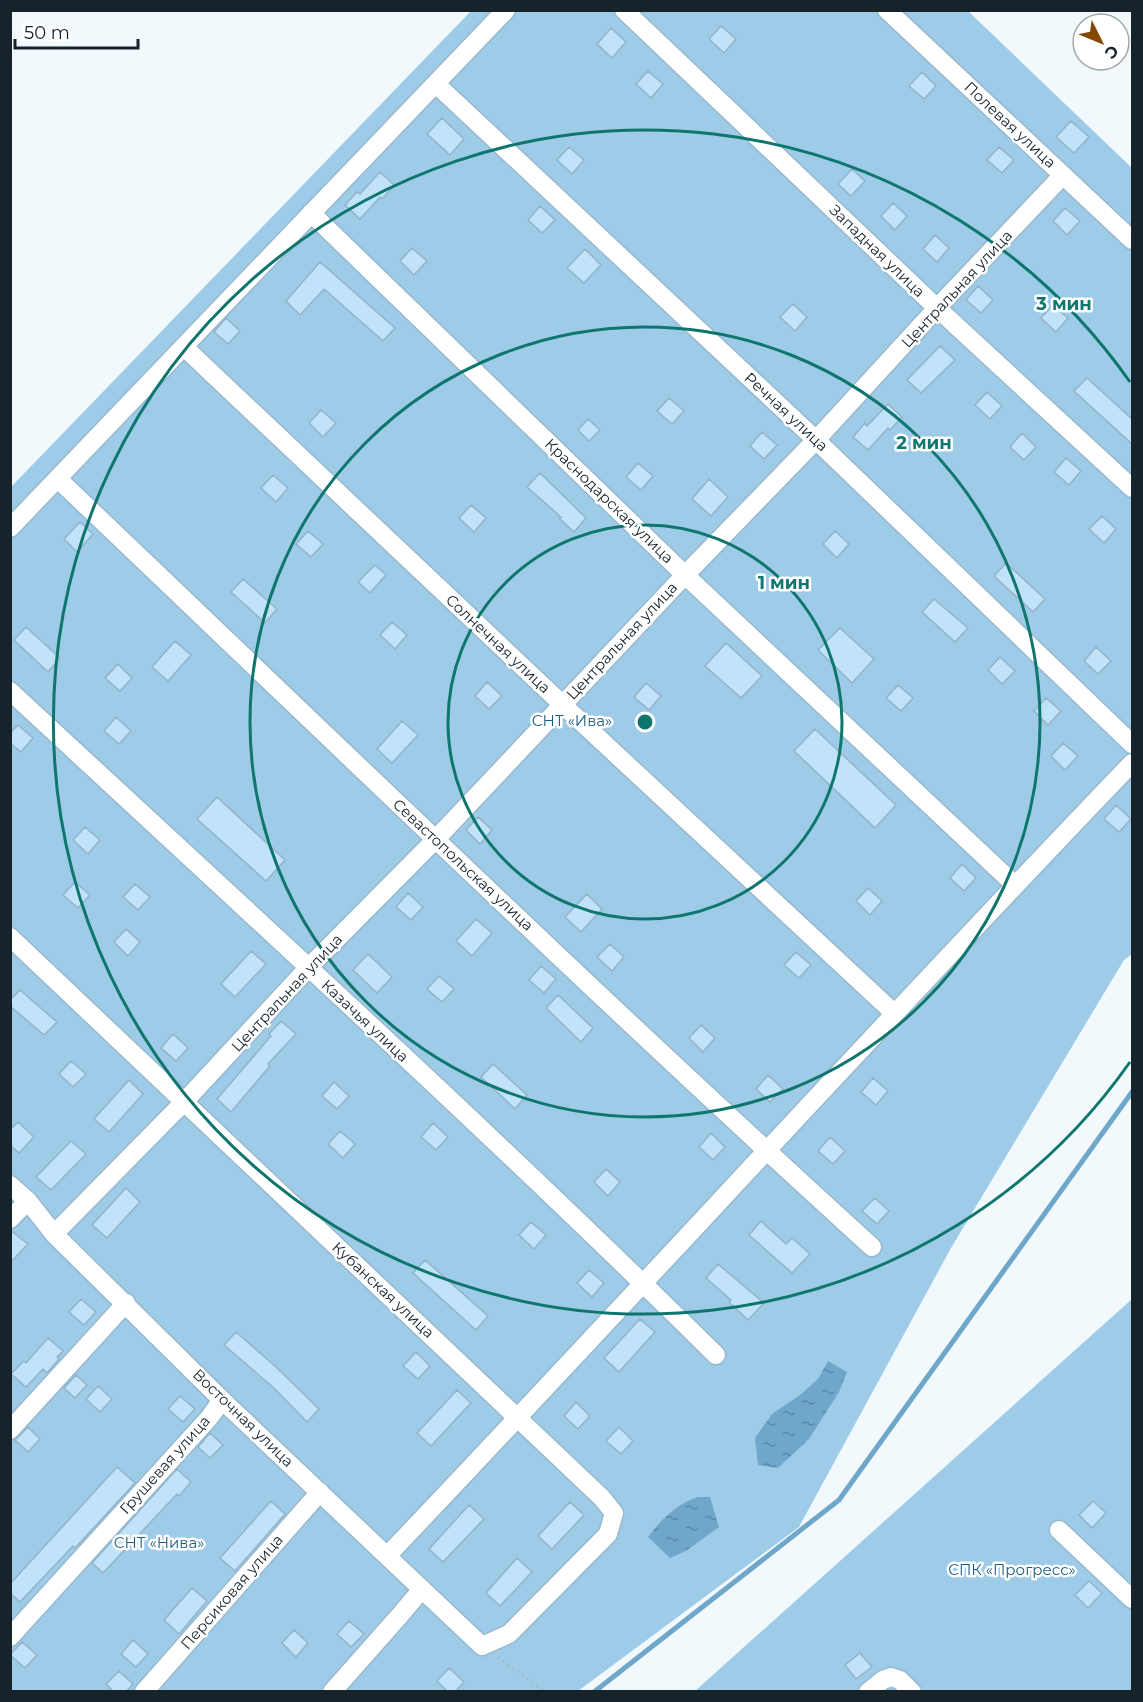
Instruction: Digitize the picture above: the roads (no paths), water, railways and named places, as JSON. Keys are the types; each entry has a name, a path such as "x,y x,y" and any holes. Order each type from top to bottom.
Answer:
{"street":[{"path":"10,528 506,10"},
{"name":"Западная улица","path":"624,10 937,308 1132,488"},
{"name":"Полевая улица","path":"887,10 1132,240"},
{"name":"Речная улица","path":"436,84 816,440 1132,744"},
{"name":"Центральная улица","path":"54,1234 184,1102 308,968 436,839 816,440 1063,175"},
{"name":"Краснодарская улица","path":"311,213 685,575 1015,885"},
{"name":"Солнечная улица","path":"184,347 563,705 894,1012"},
{"name":"Севастопольская улица","path":"58,478 436,839 872,1247"},
{"name":"Казачья улица","path":"10,691 308,968 716,1355"},
{"path":"387,1556 894,1012 1132,763"},
{"name":"Кубанская улица","path":"10,937 602,1498 614,1513 608,1534 526,1617 509,1634 482,1646"},
{"name":"Восточная улица","path":"10,1185 28,1201 54,1234 222,1400 482,1646"},
{"path":"10,1219 28,1201"},
{"path":"10,1430 126,1303"},
{"name":"Грушевая улица","path":"10,1636 209,1418 222,1400"},
{"name":"Персиковая улица","path":"144,1692 320,1492"},
{"path":"1059,1530 1132,1599"},
{"path":"332,1692 402,1614 422,1588"},
{"path":"868,1692 883,1680 891,1677 906,1686"}],"water":[{"path":"828,1361 847,1372 839,1392 809,1439 778,1468 758,1465 755,1438 772,1414 800,1395 818,1379"},
{"path":"698,1497 710,1497 719,1527 686,1551 670,1558 648,1537 670,1513 683,1503"}],"waterway":[{"path":"594,1692 839,1500 1132,1092"}],"park label":[{"name":"СНТ «Ива»","path":"572,721"},
{"name":"СНТ «Нива»","path":"159,1543"},
{"name":"СПК «Прогресс»","path":"1012,1570"}]}
